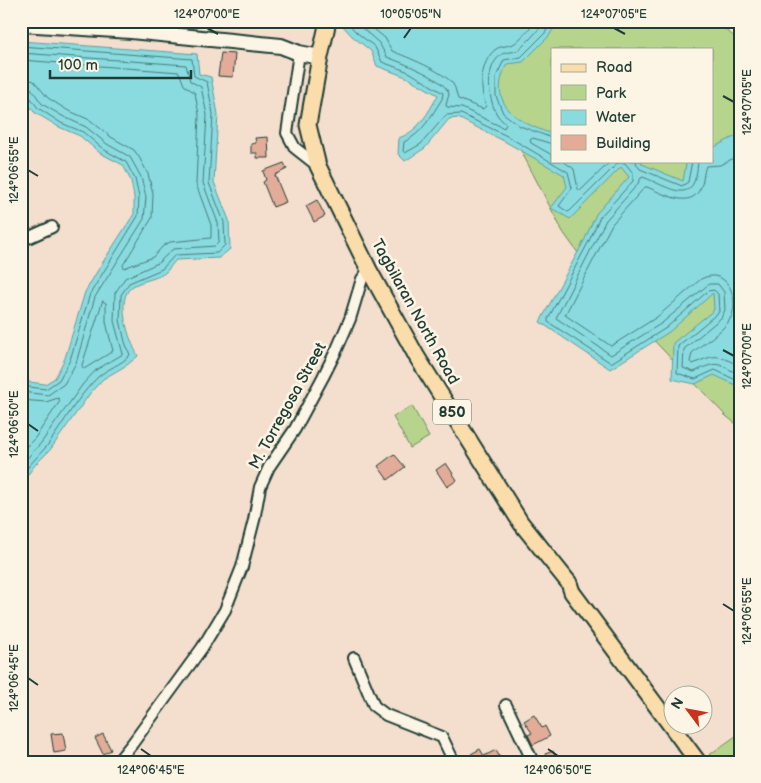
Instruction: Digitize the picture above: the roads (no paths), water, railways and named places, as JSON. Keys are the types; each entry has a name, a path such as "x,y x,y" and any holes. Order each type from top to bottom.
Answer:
{"main road":[{"name":"Tagbilaran North Road","path":"328,21 308,125 318,166 370,270 417,357 521,523 568,583 572,592 698,762"}],"street":[{"path":"21,24 131,31 281,46 298,53 320,57"},
{"path":"298,53 287,133 295,148 318,166"},
{"path":"21,241 52,227"},
{"name":"M. Torregosa Street","path":"118,761 202,648 225,610 242,567 260,487 269,467 295,429 323,377 350,318 362,279 370,270"},
{"path":"354,658 374,706 386,715 442,737 454,762"},
{"path":"506,705 533,762"}],"water":[{"path":"342,21 558,21 549,36 523,62 507,64 500,91 503,101 517,117 551,134 551,162 641,162 642,164 683,181 686,164 689,162 714,162 714,147 740,134 740,387 714,375 695,384 672,379 673,343 714,310 713,293 669,332 610,369 540,322 585,239 596,214 629,177 621,167 570,219 551,208 567,187 564,175 504,141 458,118 449,119 425,148 405,161 398,154 399,138 412,131 427,115 438,95 406,77 377,66 371,51 352,36 341,24"},
{"path":"21,41 197,54 199,74 211,77 218,114 214,182 229,220 230,249 219,258 176,260 163,274 133,286 127,292 124,309 125,320 127,330 138,356 103,379 91,392 50,450 35,465 21,484 21,381 45,384 55,378 65,358 85,292 134,214 134,197 131,181 123,165 100,153 80,136 59,127 34,112 21,93"}]}
